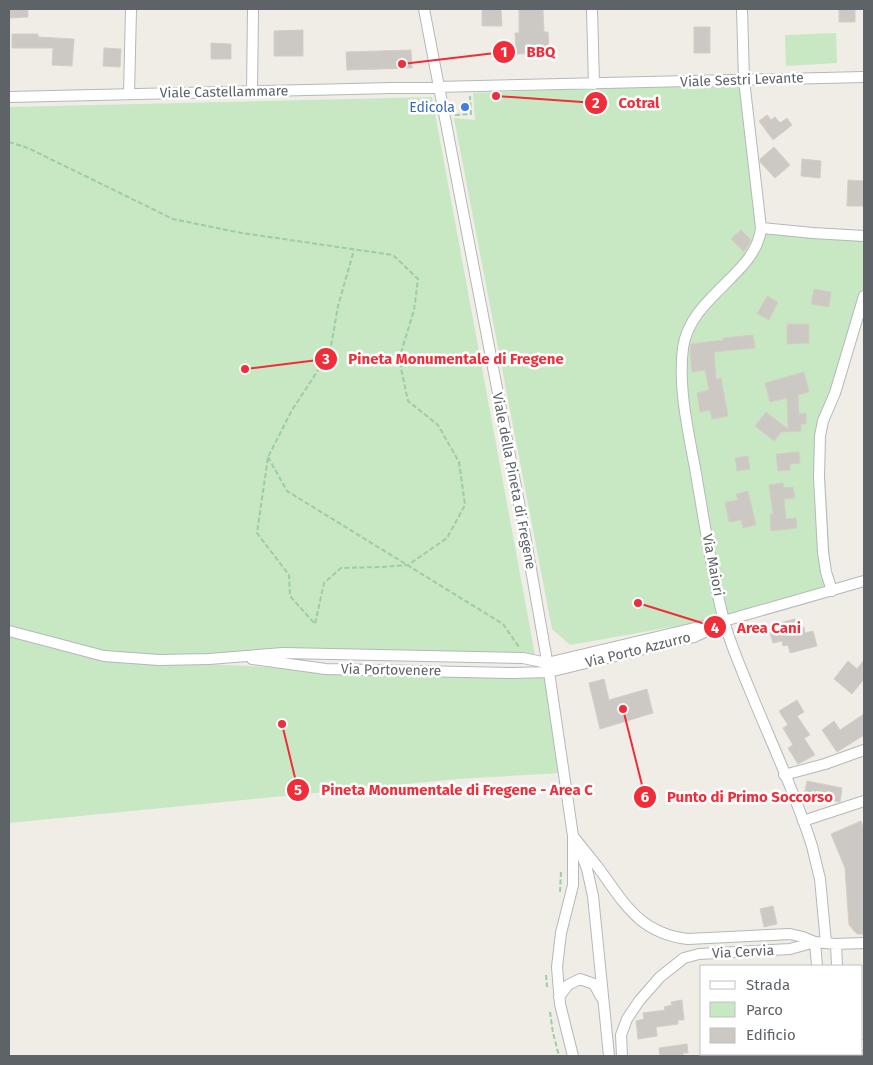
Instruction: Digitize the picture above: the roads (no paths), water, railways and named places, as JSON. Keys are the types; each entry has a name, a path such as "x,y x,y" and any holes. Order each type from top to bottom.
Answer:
{"street":[{"path":"129,94 131,9"},
{"path":"252,92 253,9"},
{"name":"Viale della Pineta di Fregene","path":"424,9 522,518 548,667 573,836 573,885 560,938 557,966 559,997 567,1039 573,1056"},
{"path":"592,9 594,84"},
{"path":"742,9 744,80 761,228 813,234 864,236"},
{"name":"Viale Sestri Levante","path":"439,86 864,77"},
{"name":"Viale Castellammare","path":"9,97 439,86"},
{"name":"Via Maiori","path":"761,228 758,244 752,253 694,317 687,330 682,352 682,378 687,425 724,621 812,846 837,965"},
{"path":"832,591 826,572 823,552 819,477 820,436 864,296"},
{"name":"Via Porto Azzurro","path":"548,667 724,621 864,581"},
{"name":"Via Portovenere","path":"9,631 110,657 159,660 209,659 283,653 523,658 548,667"},
{"name":"Via Portovenere","path":"234,656 326,669 512,673 548,667"},
{"path":"784,775 825,764 864,750"},
{"path":"803,821 864,801"},
{"path":"573,836 631,912 659,932 688,938 790,934 815,942 817,965"},
{"name":"Viale della Pineta di Fregene","path":"573,836 588,869 593,896 610,1056"},
{"name":"Via Cervia","path":"622,1056 621,1035 627,1020 639,1001 660,977 684,958 699,954 790,949 815,942 864,942"},
{"path":"559,997 570,983 582,979 594,984 604,1005"}],"place":[{"name":"BBQ","path":"402,64"},
{"name":"Cotral","path":"496,96"},
{"name":"Edicola","path":"465,107"},
{"name":"Pineta Monumentale di Fregene","path":"245,369"},
{"name":"Area Cani","path":"638,603"},
{"name":"Punto di Primo Soccorso","path":"623,709"},
{"name":"Pineta Monumentale di Fregene - Area C","path":"282,724"}]}
